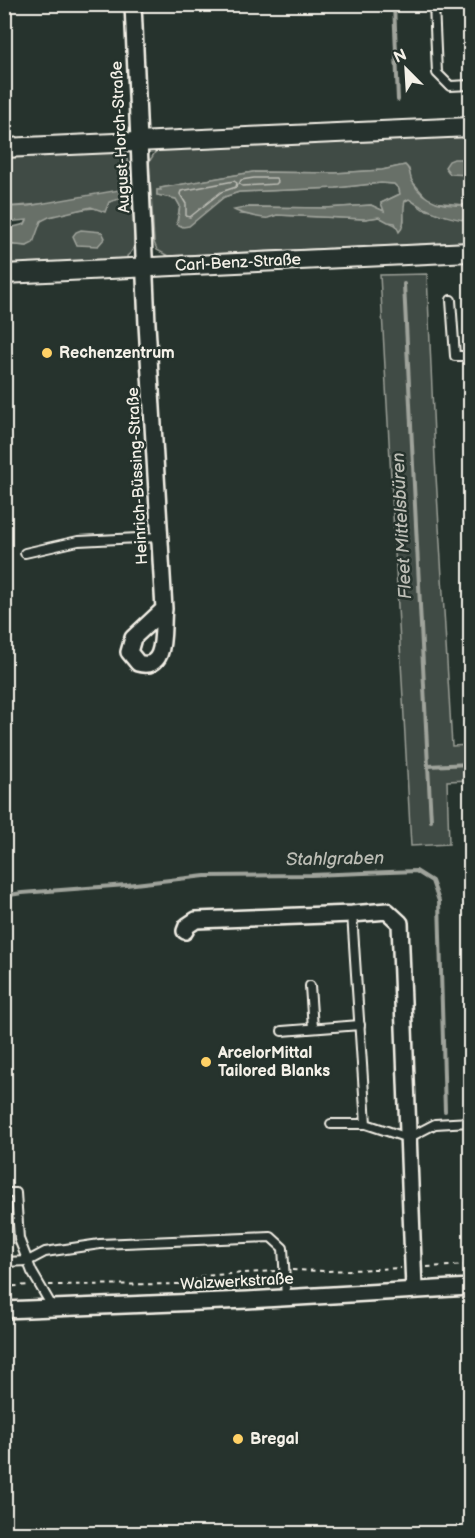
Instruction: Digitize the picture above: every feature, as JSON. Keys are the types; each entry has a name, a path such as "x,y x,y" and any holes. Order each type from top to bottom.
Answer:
{"street":[{"name":"August-Horch-Straße","path":"133,4 145,268"},
{"path":"4,148 471,127"},
{"name":"Carl-Benz-Straße","path":"4,274 471,252"},
{"name":"Heinrich-Büssing-Straße","path":"145,268 164,609"},
{"path":"185,931 187,926 196,920 387,911 400,923 414,1289"},
{"name":"Walzwerkstraße","path":"4,1310 286,1298 471,1287"}],"lane":[{"path":"434,4 437,73 450,86 471,85"},
{"path":"451,300 455,356 471,356"},
{"path":"25,553 78,541 159,537"},
{"path":"352,914 366,1124"},
{"path":"310,986 312,1029"},
{"path":"282,1030 360,1025"},
{"path":"331,1124 366,1124 408,1138 435,1124 471,1122"},
{"path":"4,1193 16,1193 19,1239 27,1261 52,1308"},
{"path":"4,1262 27,1261 45,1252 100,1244 271,1237 283,1248 286,1298"}],"path":[{"path":"4,1287 188,1284 201,1276 285,1270 326,1271 471,1265"}],"shaded area":[{"path":"470,131 470,204 466,205 430,202 411,180 409,169 405,165 382,170 335,173 253,172 161,188 157,190 157,195 176,199 180,206 177,221 210,207 224,197 239,192 394,184 400,194 381,203 385,212 371,205 326,208 249,207 240,214 263,217 277,215 365,219 379,217 397,226 404,222 403,207 405,201 409,199 423,209 470,221 470,242 168,256 157,250 154,242 149,162 157,149"},
{"path":"125,149 131,181 134,225 134,246 127,256 128,259 5,266 5,244 27,246 41,221 46,218 73,211 107,208 109,202 125,197 5,207 4,154"},
{"path":"427,274 452,746 470,745 470,780 447,781 449,844 411,846 380,275"}],"water":[{"path":"470,159 470,175 450,174 445,167 449,161"},
{"path":"405,165 412,181 429,199 453,205 470,204 470,221 438,214 409,199 405,201 404,221 399,232 395,223 379,217 365,219 277,215 265,218 234,210 249,207 326,208 371,205 384,211 381,203 400,194 394,184 239,192 224,197 189,226 183,227 177,224 180,206 176,199 157,195 157,190 161,190 160,188 253,172 335,173 382,170"},
{"path":"119,190 125,192 125,197 109,202 105,212 91,207 49,217 41,221 33,243 27,246 5,244 5,229 25,224 27,220 5,222 5,207 28,206"},
{"path":"81,230 102,232 105,238 98,246 77,245 73,236"}],"waterway":[{"name":"Fleet Mittelsbüren","path":"394,4 398,100"},
{"name":"Fleet Mittelsbüren","path":"404,284 428,766 470,764"},
{"name":"Fleet Mittelsbüren","path":"428,766 431,821"},
{"name":"Stahlgraben","path":"4,896 205,876 416,871 432,881 439,901 445,1111"}],"place":[{"name":"Rechenzentrum","path":"47,353"},
{"name":"ArcelorMittal Tailored Blanks","path":"206,1062"},
{"name":"Bregal","path":"238,1439"}]}
